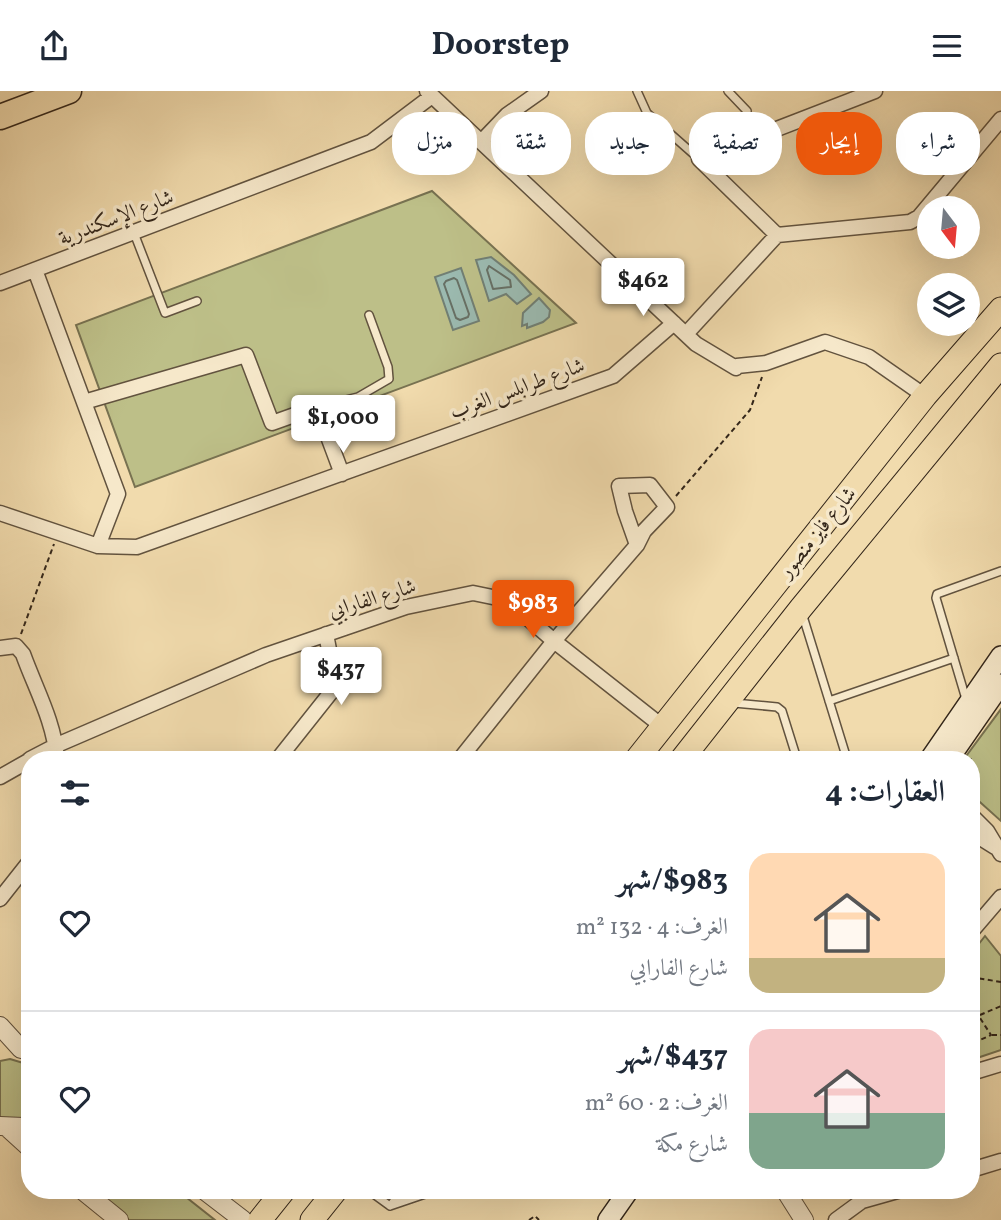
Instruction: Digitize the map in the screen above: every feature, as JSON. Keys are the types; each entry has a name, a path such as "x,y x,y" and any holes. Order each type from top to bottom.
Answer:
{"highway":[{"path":"0,117 69,91"},
{"name":"شارع فايز منصور","path":"644,751 925,396 1001,309"},
{"name":"شارع فايز منصور","path":"689,751 801,608 998,371"},
{"path":"260,1220 277,1199"},
{"path":"312,1220 329,1199"}],"main road":[{"path":"936,751 1001,656"},
{"path":"955,751 1001,684"},
{"path":"592,1220 607,1199"},
{"path":"608,1220 623,1199"}],"street":[{"path":"482,141 507,115 541,91"},
{"path":"782,127 875,91"},
{"path":"430,94 696,344 736,368 766,363 825,342 869,357 925,396"},
{"name":"شارع الإسكندرية","path":"0,283 371,142 430,94"},
{"path":"686,334 777,235 910,222 919,216 1001,119"},
{"path":"715,175 777,235"},
{"path":"35,270 118,493 98,546"},
{"name":"شارع طرابلس الغرب","path":"0,513 98,546 137,547 613,376 674,323"},
{"path":"84,402 246,355 272,423 317,407 342,474"},
{"path":"466,751 554,641 637,545 645,531 667,507 650,485 620,486 625,511 637,545"},
{"name":"شارع الفارابي","path":"59,751 266,655 406,607 473,593 507,600 554,641 663,727"},
{"path":"284,751 336,685 326,634"},
{"path":"0,648 16,646 23,654 47,709 57,751"},
{"name":"شارع الفارابي","path":"0,777 21,765"},
{"path":"980,824 1000,848"},
{"path":"980,837 1000,848"},
{"path":"0,899 21,872"},
{"path":"980,922 1001,898"},
{"path":"0,1026 21,1047"},
{"path":"0,1052 21,1051"},
{"path":"980,1070 1001,1064"},
{"path":"4,1127 21,1141"},
{"path":"980,1167 1001,1161"},
{"path":"93,1199 119,1220"},
{"path":"216,1199 243,1220"},
{"path":"791,1199 804,1220"},
{"path":"805,1199 818,1220"},
{"path":"836,1220 862,1201 869,1199"}],"lane":[{"path":"637,91 647,113 689,150"},
{"path":"728,91 747,111"},
{"path":"134,232 165,313 197,301"},
{"path":"317,407 359,397 388,379 388,367 369,315"},
{"path":"968,704 936,598 937,594 947,588 1001,571"},
{"path":"801,608 845,751"},
{"path":"829,701 954,659"},
{"path":"728,703 777,707 782,711 794,751"},
{"path":"380,1199 390,1206"},
{"path":"390,1206 395,1199"},
{"path":"390,1206 411,1199"}],"path":[{"path":"667,507 750,410 766,363"},
{"path":"24,624 57,533"},
{"path":"980,978 1001,982"},
{"path":"980,1016 1001,1006"},
{"path":"980,1018 991,1035"},
{"path":"980,1040 991,1035 1001,1035"},
{"path":"529,1220 535,1216 539,1220"}],"green space":[{"path":"432,191 576,323 135,487 76,325"},
{"path":"1001,709 1001,821 980,802 980,751 970,751"},
{"path":"985,936 1001,956 1001,1050 980,1057 980,942"},
{"path":"10,1059 21,1062 21,1119 0,1122 0,1061"},
{"path":"102,1199 188,1199 215,1220 129,1220"}],"water":[{"path":"491,257 514,275 531,294 517,304 506,294 489,301 476,260"},
{"path":"461,268 479,321 453,330 435,277"},
{"path":"539,298 550,310 549,317 527,328 527,324 522,326 523,313"}]}
